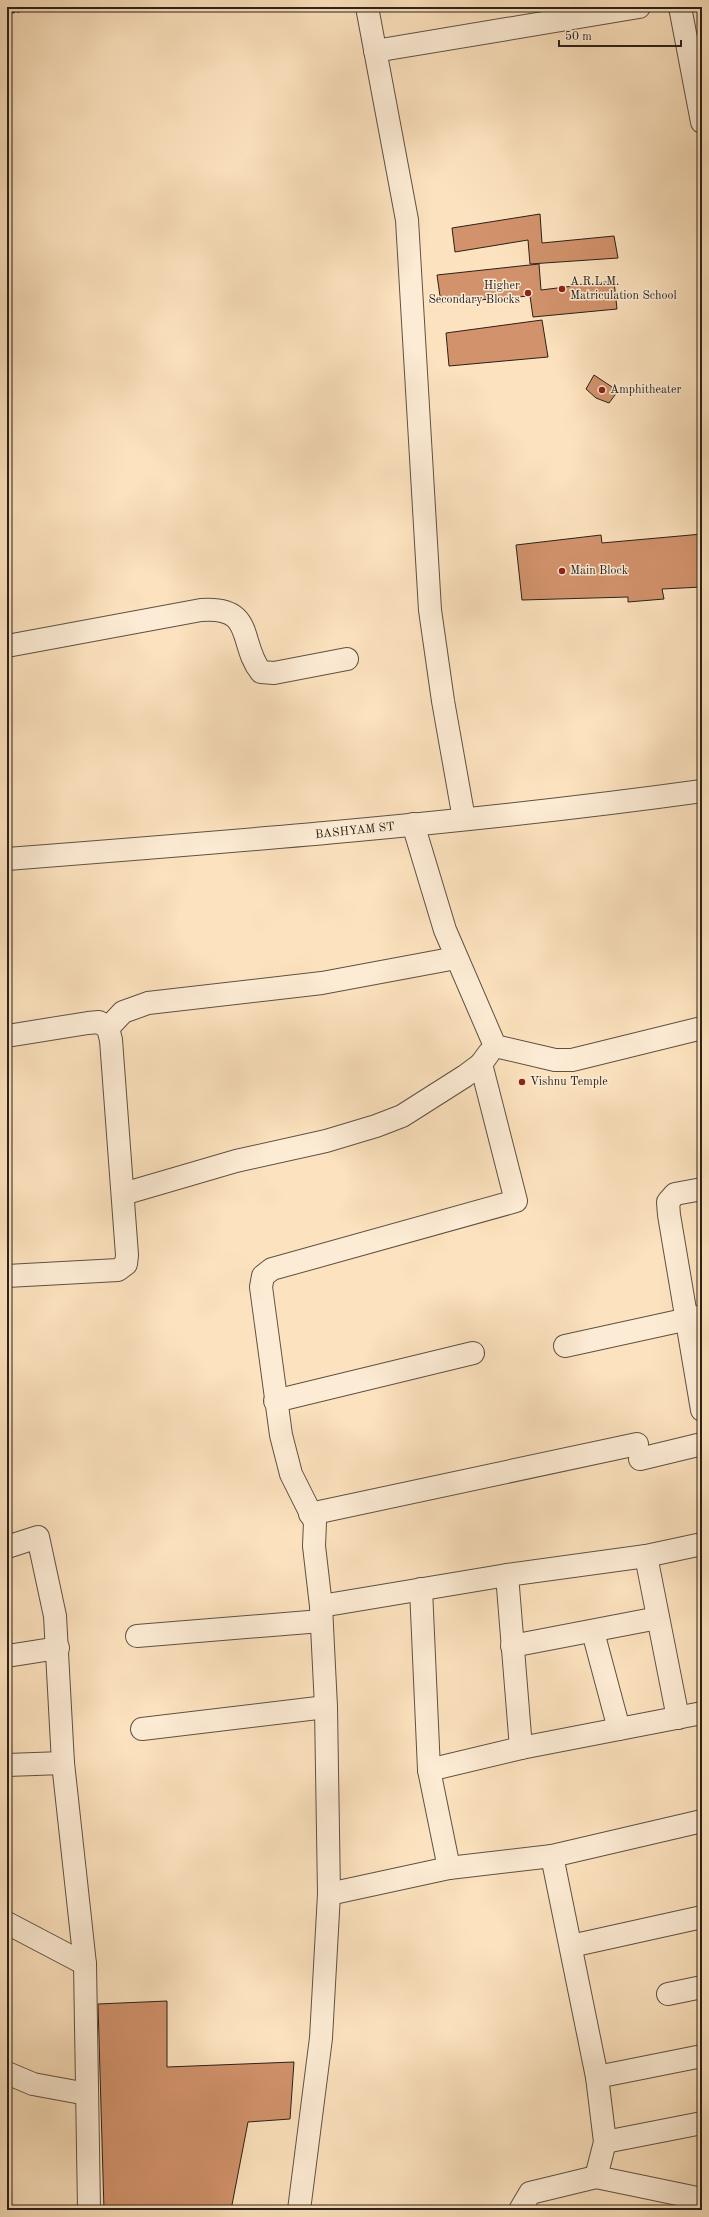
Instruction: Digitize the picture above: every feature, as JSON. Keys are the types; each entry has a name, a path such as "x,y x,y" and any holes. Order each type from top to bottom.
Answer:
{"street":[{"path":"367,7 407,220 430,610 443,701 464,819"},
{"path":"375,51 639,7"},
{"path":"680,7 698,75 702,122"},
{"path":"7,646 201,610 217,609 231,615 243,626 254,663 261,672 274,673 347,659"},
{"name":"BASHYAM ST","path":"7,859 323,835 413,824 609,804 702,792"},
{"path":"413,824 444,930 495,1046"},
{"path":"108,1028 123,1012 148,1003 322,983 456,958"},
{"path":"7,1036 99,1022 108,1028 111,1040 127,1255 126,1264 118,1270 7,1276"},
{"path":"495,1046 555,1060 572,1060 702,1028"},
{"path":"123,1194 236,1162 326,1141 376,1126 402,1116 482,1064 495,1046"},
{"path":"299,2210 321,2038 329,1894 326,1707 321,1614 314,1546 315,1522 291,1474 281,1435 275,1401 261,1287 264,1276 272,1269 516,1202 482,1064"},
{"path":"702,1189 675,1194 668,1202 694,1317 702,1410"},
{"path":"565,1346 694,1317"},
{"path":"275,1401 473,1353"},
{"path":"310,1514 639,1451 702,1444"},
{"path":"7,1547 38,1537 55,1616 58,1648 63,1763 85,1964 89,2210"},
{"path":"137,1636 321,1614 421,1589 507,1575 646,1556 702,1544"},
{"path":"646,1556 678,1718"},
{"path":"507,1575 521,1748"},
{"path":"421,1589 429,1770 450,1868"},
{"path":"512,1646 593,1632 658,1618"},
{"path":"593,1632 619,1729"},
{"path":"7,1656 58,1648"},
{"path":"142,1729 326,1707"},
{"path":"429,1770 521,1748 702,1713"},
{"path":"7,1765 63,1763"},
{"path":"329,1894 450,1868 552,1856 702,1821"},
{"path":"552,1856 597,2077 605,2142 596,2177"},
{"path":"571,1946 702,1917"},
{"path":"7,1923 85,1964"},
{"path":"668,1994 702,1987"},
{"path":"597,2077 702,2056"},
{"path":"7,2073 33,2084 87,2094"},
{"path":"605,2142 702,2123"},
{"path":"520,2210 530,2194 596,2177 702,2199"}],"path":[{"path":"7,13 44,7"}],"building":[{"path":"540,214 542,243 614,236 618,258 530,264 528,240 455,252 452,228"},
{"path":"539,264 541,290 614,281 617,309 533,317 530,296 441,303 437,275"},
{"path":"542,320 548,357 449,366 446,333"},
{"name":"Amphitheater","path":"594,375 618,391 609,403 596,398 586,389"},
{"path":"702,534 702,587 662,589 664,599 628,602 628,597 522,600 516,545 601,535 602,543"},
{"path":"167,2001 167,2067 294,2062 290,2119 248,2122 231,2210 104,2210 98,2004"}],"place":[{"name":"A.R.L.M. Matriculation School","path":"562,289"},
{"name":"Higher Secondary Blocks","path":"528,293"},
{"name":"Amphitheater","path":"602,390"},
{"name":"Main Block","path":"562,571"},
{"name":"Vishnu Temple","path":"522,1082"}]}
